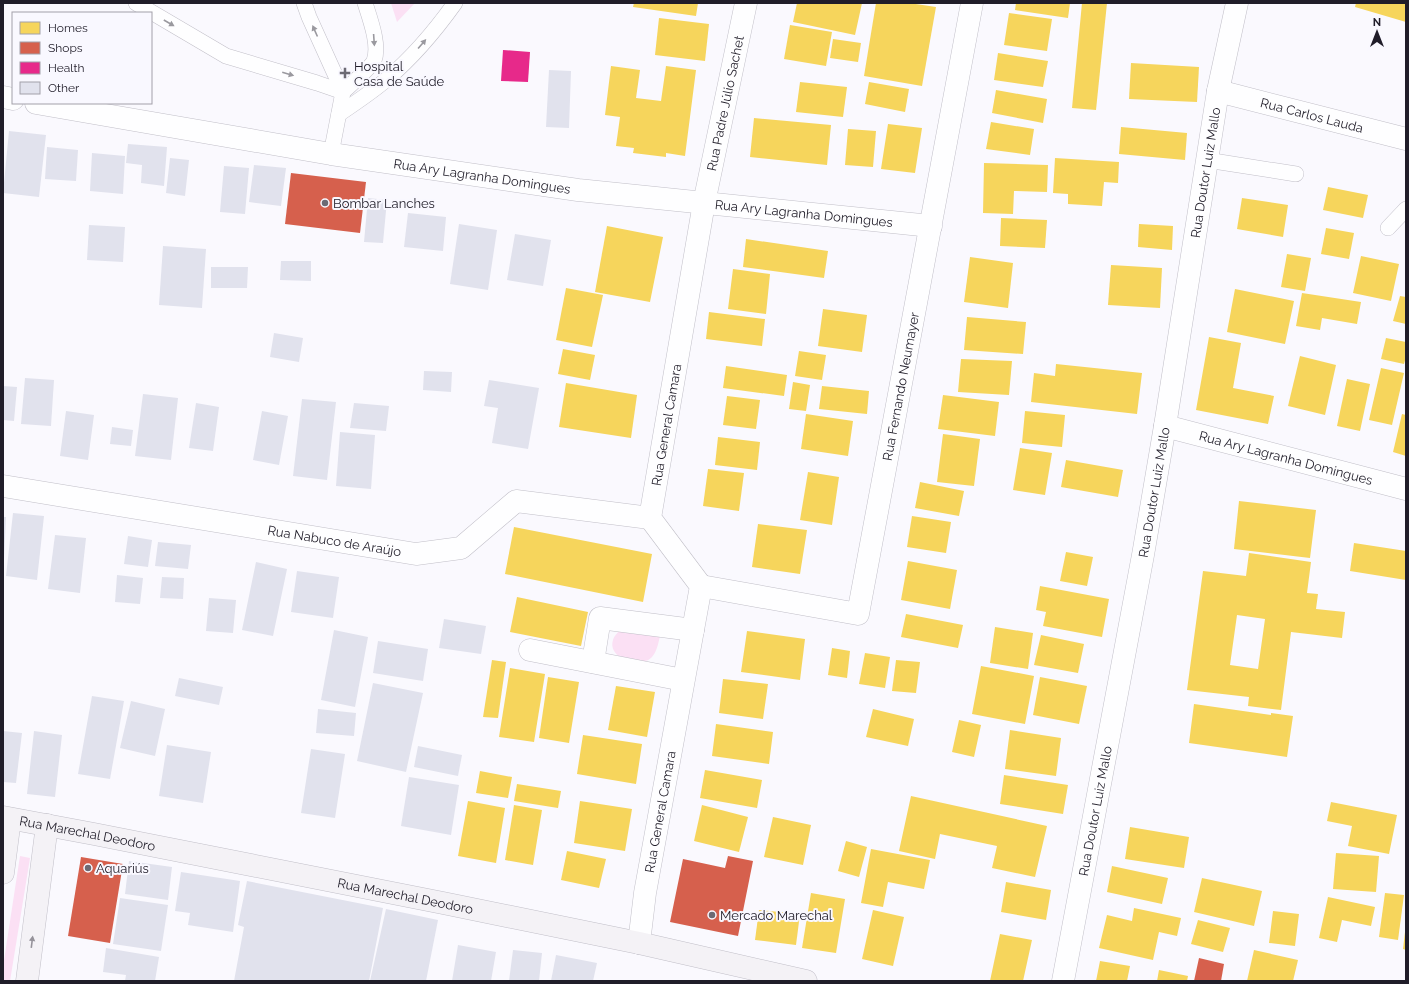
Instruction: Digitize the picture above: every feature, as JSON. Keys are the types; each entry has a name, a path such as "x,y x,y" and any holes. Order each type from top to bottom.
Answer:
{"street":[{"name":"Rua Padre Júlio Sachet","path":"704,203 746,3"},
{"name":"Rua Fernando Neumayer","path":"701,586 858,614 972,3"},
{"name":"Rua Doutor Luiz Mallo","path":"1063,981 1142,562 1218,90 1237,3"},
{"name":"Rua Carlos Lauda","path":"1218,90 1406,139"},
{"name":"Rua Ary Lagranha Domingues","path":"42,104 330,154 578,190 931,226"},
{"name":"Rua General Camara","path":"650,518 704,203"},
{"name":"Rua Ary Lagranha Domingues","path":"1165,426 1406,489"},
{"name":"Rua Nabuco de Araújo","path":"3,486 416,554 461,548 516,501 650,518"},
{"path":"650,518 701,586"},
{"name":"Rua General Camara","path":"639,943 645,898 701,586"},
{"path":"593,662 600,618 693,630"},
{"path":"530,650 683,680"},
{"path":"3,874 7,818"},
{"name":"Rua Marechal Deodoro","path":"7,818 639,943 806,981"},
{"path":"27,981 47,825"}],"lane":[{"path":"136,3 151,12"},
{"path":"304,3 343,92 330,154"},
{"path":"343,92 373,62 375,46 373,28 365,3"},
{"path":"339,114 392,75 440,23 455,3"},
{"path":"152,12 226,56 317,82 343,92"},
{"path":"1207,160 1296,174"},
{"path":"1388,228 1406,209"}],"shaded area":[{"path":"391,3 415,3 397,22"},
{"path":"622,628 660,636 653,656 646,661 639,662 632,662 619,657 612,646 615,635"},
{"path":"20,856 30,858 10,981 3,981 3,967"}],"building: Homes":[{"path":"634,3 698,3 696,16 633,7"},
{"path":"797,3 862,3 855,35 793,22"},
{"path":"876,3 909,3 936,7 922,86 864,76"},
{"path":"1016,3 1070,3 1068,18 1015,10"},
{"path":"1082,3 1107,3 1096,110 1072,108"},
{"path":"1356,3 1406,3 1406,22 1355,7"},
{"path":"1009,13 1052,19 1047,51 1004,45"},
{"path":"659,18 709,24 705,61 655,55"},
{"path":"790,25 832,32 826,66 784,59"},
{"path":"833,39 861,43 858,62 830,58"},
{"path":"998,53 1048,61 1043,87 994,80"},
{"path":"1131,63 1199,67 1197,102 1129,99"},
{"path":"611,66 640,70 636,98 661,101 666,66 696,70 685,156 666,153 666,157 633,153 634,148 616,146 620,117 605,115"},
{"path":"800,82 847,87 843,117 796,112"},
{"path":"869,82 909,89 905,112 865,104"},
{"path":"996,90 1047,99 1043,123 992,113"},
{"path":"754,118 831,125 827,165 750,157"},
{"path":"991,122 1034,129 1030,155 986,149"},
{"path":"888,124 922,128 915,173 881,169"},
{"path":"1121,127 1187,133 1185,160 1119,154"},
{"path":"848,129 876,131 873,167 845,165"},
{"path":"1055,158 1119,162 1118,183 1104,182 1102,206 1068,204 1068,194 1053,193"},
{"path":"984,163 1048,165 1047,192 1014,191 1013,214 983,213"},
{"path":"1328,187 1368,195 1363,218 1323,210"},
{"path":"1242,198 1288,205 1283,237 1237,229"},
{"path":"1001,218 1047,220 1045,248 1000,246"},
{"path":"1139,224 1173,226 1172,250 1138,247"},
{"path":"607,226 663,237 650,302 595,292"},
{"path":"1326,228 1354,233 1349,259 1321,254"},
{"path":"746,239 828,251 824,278 743,267"},
{"path":"1287,254 1311,258 1305,291 1281,287"},
{"path":"1361,256 1399,264 1391,301 1353,293"},
{"path":"970,257 1013,263 1008,308 964,302"},
{"path":"1111,265 1162,268 1160,308 1108,305"},
{"path":"733,269 770,274 766,314 728,309"},
{"path":"566,288 603,295 592,347 556,340"},
{"path":"1235,289 1294,301 1285,344 1227,332"},
{"path":"1302,293 1361,302 1357,324 1322,318 1320,330 1296,326"},
{"path":"1400,296 1406,297 1406,324 1393,321"},
{"path":"823,309 867,315 862,352 818,346"},
{"path":"709,312 765,319 762,346 706,339"},
{"path":"967,317 1026,322 1023,354 964,350"},
{"path":"1209,337 1241,343 1233,388 1274,396 1268,424 1196,410"},
{"path":"1386,338 1406,342 1406,357 1404,364 1381,359"},
{"path":"563,349 595,355 590,380 558,374"},
{"path":"799,351 826,355 822,380 795,376"},
{"path":"1300,356 1336,365 1325,415 1288,406"},
{"path":"961,359 1012,361 1009,395 958,392"},
{"path":"1056,364 1142,373 1137,414 1031,402 1034,373 1055,376"},
{"path":"726,366 787,375 784,396 723,388"},
{"path":"1381,368 1404,373 1392,425 1369,420"},
{"path":"1347,379 1370,384 1360,431 1337,426"},
{"path":"793,382 810,385 806,411 789,409"},
{"path":"566,383 637,395 631,438 559,427"},
{"path":"822,386 869,391 867,414 819,409"},
{"path":"943,395 999,402 995,436 938,429"},
{"path":"727,396 760,400 756,429 723,425"},
{"path":"1025,411 1065,415 1062,447 1022,443"},
{"path":"806,414 853,421 848,456 801,449"},
{"path":"1402,414 1406,415 1406,456 1393,452"},
{"path":"943,434 980,439 974,486 937,482"},
{"path":"718,437 760,442 757,470 715,465"},
{"path":"1020,448 1052,453 1045,495 1013,490"},
{"path":"1066,460 1123,470 1118,497 1061,487"},
{"path":"708,469 744,473 739,511 703,506"},
{"path":"808,472 839,477 832,525 800,520"},
{"path":"920,482 964,491 959,516 915,508"},
{"path":"1239,501 1316,510 1310,558 1234,549"},
{"path":"912,516 951,522 946,553 907,547"},
{"path":"758,524 807,530 800,574 752,567"},
{"path":"514,527 652,554 643,602 505,574"},
{"path":"1354,543 1406,551 1406,580 1350,571"},
{"path":"1066,552 1093,557 1087,586 1060,581"},
{"path":"1249,553 1311,562 1307,593 1318,594 1316,609 1345,612 1342,638 1291,632 1281,710 1248,706 1249,697 1187,690 1203,571 1246,576","holes":["1237,615 1265,619 1258,669 1230,665"]},
{"path":"908,561 957,570 950,609 901,600"},
{"path":"1040,586 1109,599 1102,637 1043,626 1046,612 1036,610"},
{"path":"517,597 588,612 581,646 510,632"},
{"path":"906,614 963,625 958,648 901,637"},
{"path":"995,627 1033,633 1028,669 990,663"},
{"path":"747,631 805,639 800,680 741,672"},
{"path":"1041,635 1084,644 1078,673 1034,665"},
{"path":"832,648 850,651 847,678 828,675"},
{"path":"865,653 890,657 885,688 859,684"},
{"path":"492,660 506,662 498,718 483,717"},
{"path":"896,660 920,662 916,693 892,691"},
{"path":"981,666 1034,676 1025,724 972,714"},
{"path":"510,668 545,674 534,742 499,737"},
{"path":"548,677 579,682 569,743 539,738"},
{"path":"1040,677 1087,686 1079,724 1033,715"},
{"path":"723,679 768,684 763,719 719,713"},
{"path":"616,686 655,692 647,737 608,730"},
{"path":"1194,704 1271,715 1271,713 1293,716 1287,757 1189,743"},
{"path":"873,709 914,719 908,746 866,737"},
{"path":"959,720 981,725 974,757 952,752"},
{"path":"716,724 773,732 769,764 712,756"},
{"path":"1010,730 1061,738 1056,776 1005,769"},
{"path":"583,735 642,744 636,784 577,774"},
{"path":"705,770 762,780 757,808 700,798"},
{"path":"480,771 512,777 508,798 476,793"},
{"path":"1004,775 1068,785 1063,814 1000,804"},
{"path":"517,784 561,791 558,808 514,801"},
{"path":"911,796 1047,826 1035,877 992,868 997,846 940,834 935,859 899,851"},
{"path":"468,801 505,808 496,863 458,856"},
{"path":"580,801 632,809 625,851 574,843"},
{"path":"1331,802 1397,815 1389,854 1348,846 1352,826 1327,821"},
{"path":"514,805 542,810 533,865 505,860"},
{"path":"702,805 748,817 739,852 694,841"},
{"path":"773,817 811,825 803,865 764,857"},
{"path":"1130,827 1189,837 1184,868 1125,859"},
{"path":"846,841 867,847 859,877 838,871"},
{"path":"871,849 930,860 924,889 888,882 883,907 861,903"},
{"path":"567,851 606,859 599,888 561,880"},
{"path":"1336,853 1379,856 1376,892 1333,889"},
{"path":"1112,866 1168,878 1162,904 1107,892"},
{"path":"1202,878 1262,891 1254,926 1194,912"},
{"path":"1006,882 1051,890 1046,920 1001,912"},
{"path":"811,893 845,899 836,953 802,948"},
{"path":"1385,893 1404,895 1398,940 1379,937"},
{"path":"1328,897 1375,907 1371,926 1342,920 1337,942 1319,938"},
{"path":"1134,908 1181,918 1177,936 1159,932 1153,960 1099,948 1107,915 1132,921"},
{"path":"759,910 800,914 796,945 755,940"},
{"path":"873,910 904,917 893,966 862,959"},
{"path":"1273,911 1299,914 1295,946 1269,943"},
{"path":"1198,920 1230,928 1223,952 1191,944"},
{"path":"1406,932 1406,950 1403,949"},
{"path":"1000,934 1032,940 1023,981 990,981"},
{"path":"1254,950 1298,960 1293,981 1247,981"},
{"path":"1100,961 1130,966 1127,981 1096,981"},
{"path":"1159,970 1188,976 1187,981 1157,981"}],"building: Shops":[{"name":"Bombar Lanches","path":"291,173 366,182 360,233 285,224"},
{"path":"728,856 753,861 738,936 670,922 683,859 725,868"},
{"path":"81,857 123,864 110,943 68,936"},
{"path":"1199,958 1224,964 1221,981 1194,981"}],"building: Health":[{"path":"503,50 530,52 528,82 501,81"}],"building: Other":[{"path":"549,70 571,71 569,128 546,127"},
{"path":"9,131 46,135 39,197 3,193"},
{"path":"128,144 167,147 164,186 141,183 142,165 126,163"},
{"path":"47,147 78,150 76,181 45,179"},
{"path":"92,153 125,156 123,194 90,191"},
{"path":"170,158 189,160 185,196 166,193"},
{"path":"254,165 286,168 281,206 249,202"},
{"path":"224,166 249,168 245,214 220,212"},
{"path":"368,198 387,200 383,243 364,242"},
{"path":"408,213 446,217 443,251 404,247"},
{"path":"459,224 497,230 488,290 450,284"},
{"path":"89,225 125,227 123,262 87,260"},
{"path":"515,234 551,240 543,286 507,280"},
{"path":"163,246 206,249 202,308 159,305"},
{"path":"281,261 311,261 311,281 280,280"},
{"path":"211,267 248,267 247,288 211,288"},
{"path":"274,333 303,338 299,362 270,357"},
{"path":"424,371 452,372 451,392 423,390"},
{"path":"25,378 54,380 51,426 21,424"},
{"path":"489,380 539,388 528,449 492,443 498,408 484,406"},
{"path":"3,386 17,387 14,421 3,420"},
{"path":"143,394 178,398 171,460 135,456"},
{"path":"302,399 336,402 327,480 293,476"},
{"path":"196,403 219,407 213,451 189,448"},
{"path":"354,403 389,406 386,431 350,428"},
{"path":"66,411 94,415 88,460 60,456"},
{"path":"262,411 288,416 279,465 253,460"},
{"path":"112,427 133,430 131,446 110,444"},
{"path":"340,432 375,435 371,489 336,486"},
{"path":"13,513 44,516 37,580 6,576"},
{"path":"3,517 6,517 4,559 3,559"},
{"path":"55,535 86,538 80,593 48,589"},
{"path":"128,536 152,540 148,567 124,564"},
{"path":"158,542 191,545 188,569 155,566"},
{"path":"256,562 287,569 273,636 242,630"},
{"path":"297,571 339,577 333,618 291,612"},
{"path":"117,575 143,578 140,604 115,602"},
{"path":"162,577 184,578 183,599 160,598"},
{"path":"209,598 236,600 233,633 206,631"},
{"path":"444,619 486,626 481,654 439,648"},
{"path":"334,630 368,637 355,707 321,700"},
{"path":"378,641 428,649 423,681 373,673"},
{"path":"179,678 223,687 219,705 175,696"},
{"path":"373,683 423,693 406,772 357,761"},
{"path":"92,696 124,701 110,779 78,774"},
{"path":"131,701 165,709 155,756 120,748"},
{"path":"318,709 356,713 354,736 316,733"},
{"path":"3,731 22,733 16,783 3,782"},
{"path":"34,731 62,735 55,797 27,794"},
{"path":"167,745 211,752 203,803 159,796"},
{"path":"418,746 462,755 458,776 414,767"},
{"path":"311,749 345,754 335,818 301,813"},
{"path":"409,777 459,785 451,835 401,826"},
{"path":"129,861 172,867 168,900 125,894"},
{"path":"181,872 240,881 233,932 188,925 190,913 175,911"},
{"path":"247,881 383,908 369,981 234,981 244,927 238,925"},
{"path":"120,898 168,905 161,951 113,944"},
{"path":"386,909 438,920 426,981 370,981"},
{"path":"458,945 496,952 491,981 452,981"},
{"path":"106,948 159,957 155,981 125,981 126,975 103,972"},
{"path":"513,950 542,953 539,981 509,981"},
{"path":"556,955 597,963 593,981 551,981"}],"place":[{"name":"Hospital Casa de Saúde","path":"345,73"},
{"name":"Bombar Lanches","path":"325,203"},
{"name":"Aquariús","path":"88,868"},
{"name":"Mercado Marechal","path":"712,915"}]}
